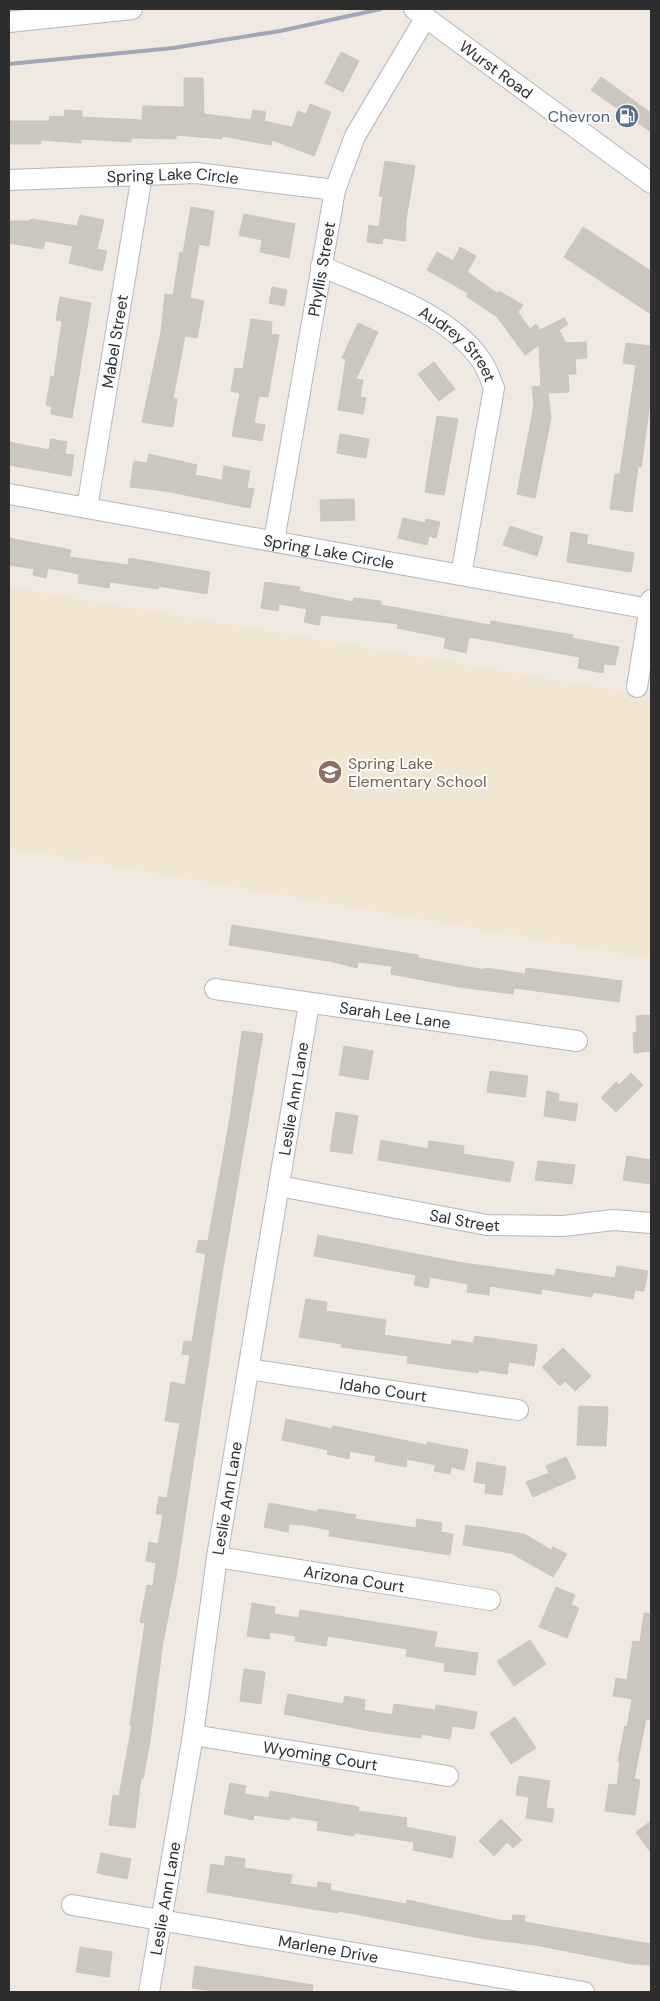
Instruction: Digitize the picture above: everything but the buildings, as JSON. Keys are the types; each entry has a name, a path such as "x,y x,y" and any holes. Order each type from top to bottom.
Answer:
{"street":[{"path":"9,22 132,9"},
{"name":"Wurst Road","path":"420,13 651,182"},
{"name":"Phyllis Street","path":"274,542 335,190 356,136 420,13"},
{"name":"Spring Lake Circle","path":"9,180 196,173 335,190"},
{"name":"Mabel Street","path":"87,508 142,175"},
{"name":"Audrey Street","path":"321,266 424,312 468,343 482,362 494,388 461,575"},
{"name":"Spring Lake Circle","path":"9,494 461,575 650,605 637,687"},
{"name":"Sarah Lee Lane","path":"215,989 577,1041"},
{"name":"Leslie Ann Lane","path":"149,1992 193,1735 217,1557 310,1004"},
{"name":"Sal Street","path":"279,1186 487,1225 563,1226 613,1220 651,1223"},
{"name":"Idaho Court","path":"249,1369 518,1410"},
{"name":"Arizona Court","path":"217,1557 490,1600"},
{"name":"Wyoming Court","path":"193,1735 448,1776"},
{"name":"Marlene Drive","path":"72,1906 584,1992"}],"shaded area":[{"name":"Spring Lake Elementary School","path":"9,587 651,696 651,959 9,848"}],"railway":[{"path":"9,64 173,48 280,31 381,9"}],"place":[{"name":"Chevron","path":"627,116"},
{"name":"Spring Lake Elementary School","path":"330,772"}]}
